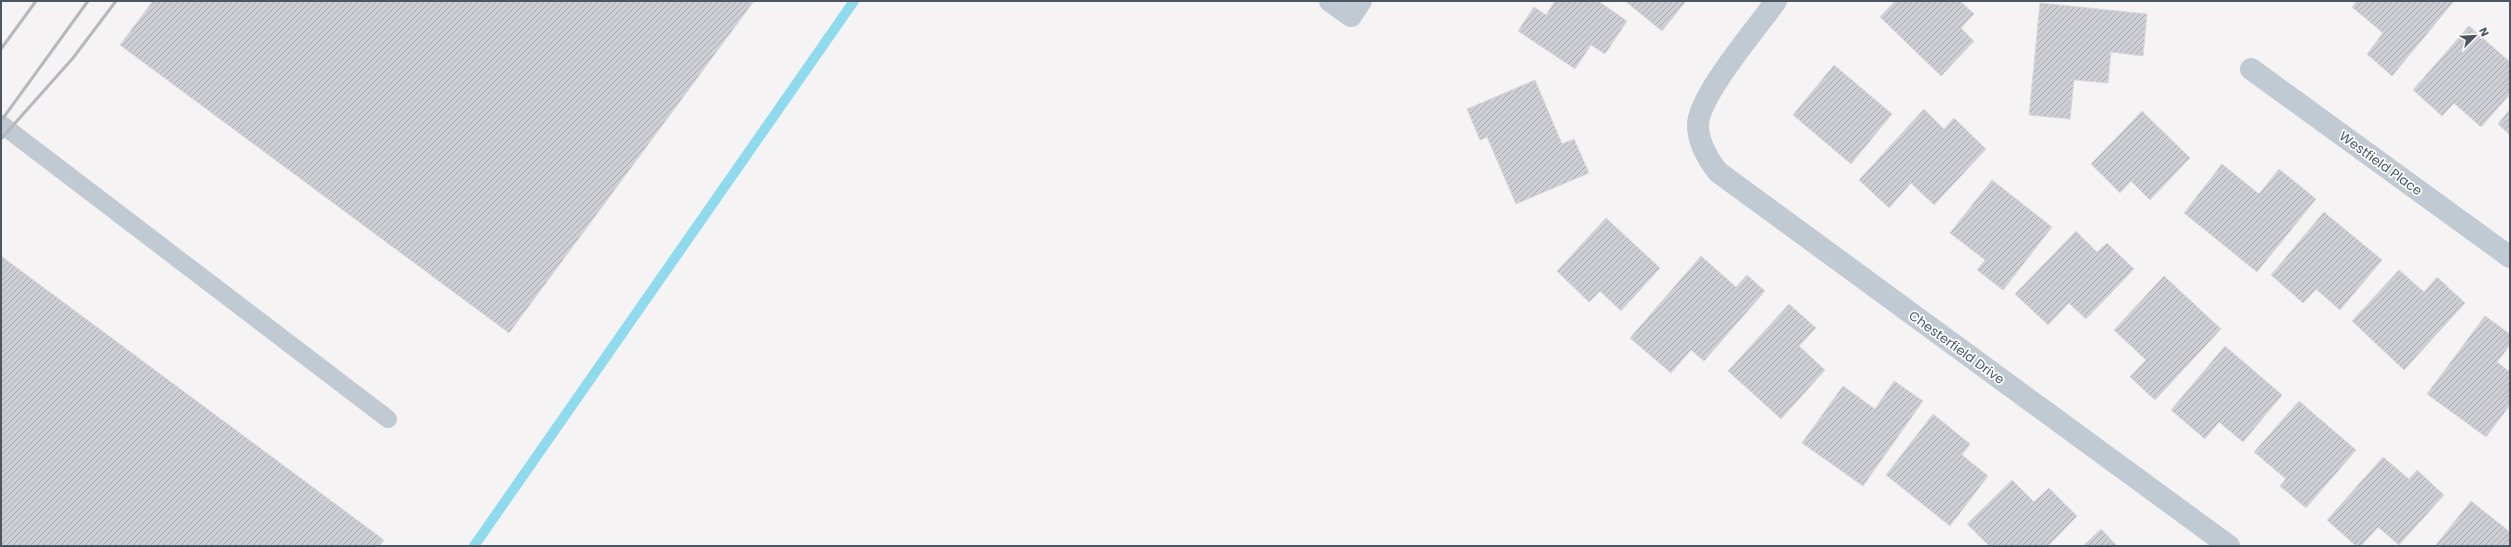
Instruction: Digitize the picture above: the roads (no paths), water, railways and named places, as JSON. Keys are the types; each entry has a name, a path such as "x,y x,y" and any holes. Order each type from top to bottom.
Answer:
{"street":[{"path":"1330,1 1356,9"},
{"name":"Chesterfield Drive","path":"1776,1 1707,97 1698,123 1699,137 1707,158 1718,172 2229,546"},
{"name":"Westfield Place","path":"2251,69 2510,257"}],"lane":[{"path":"1,124 388,419"}],"waterway":[{"path":"474,546 854,1"}],"railway":[{"path":"1,49 36,1"},
{"path":"1,121 88,1"},
{"path":"1,139 73,58 116,1"}]}
